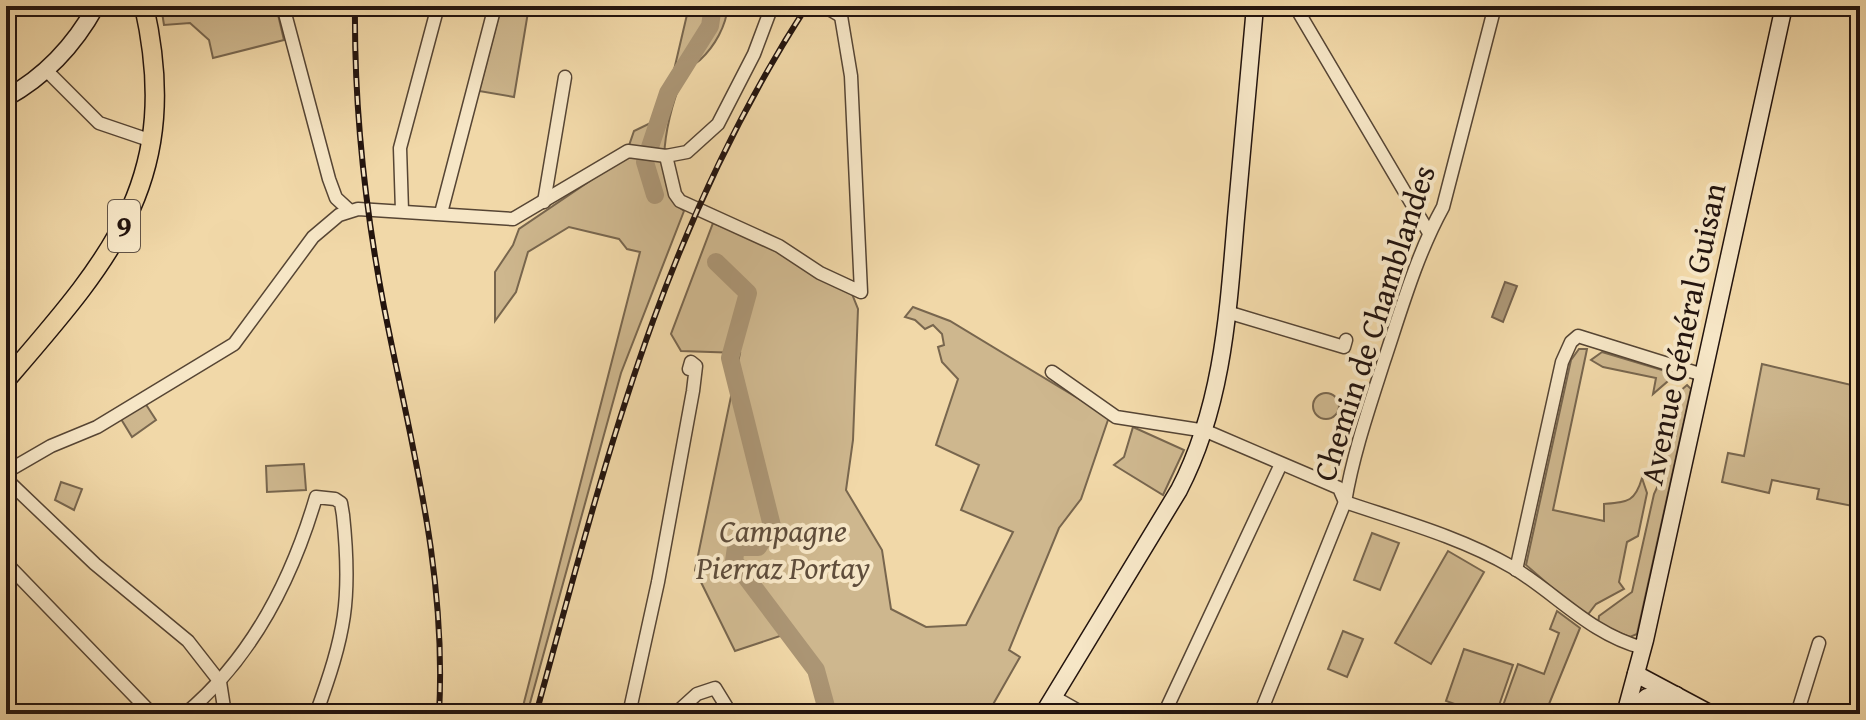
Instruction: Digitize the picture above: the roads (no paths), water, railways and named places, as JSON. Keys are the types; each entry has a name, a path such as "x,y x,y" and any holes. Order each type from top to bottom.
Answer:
{"main road":[{"name":"9","path":"6,380 92,279 109,254 138,192 152,141 155,65 144,6"}],"street":[{"path":"6,98 47,71 69,48 96,6"},
{"path":"283,6 329,179 336,198 349,210"},
{"path":"402,211 400,148 438,6"},
{"path":"441,213 495,6"},
{"path":"6,472 51,446 97,427 234,344 313,237 323,226 349,210 513,219 628,151 666,156 687,152 718,124 754,54 772,6"},
{"path":"666,156 675,194 680,201 779,246 820,273 861,292 851,76 833,11 851,6"},
{"path":"1043,714 1179,490 1206,431 1219,381 1227,312 1255,6"},
{"path":"1295,6 1429,233"},
{"name":"Chemin de Chamblandes","path":"1345,502 1349,469 1429,233 1443,207 1495,6"},
{"name":"Avenue Général Guisan","path":"1625,714 1644,644 1784,6"},
{"path":"47,71 99,123 152,141"},
{"path":"544,202 565,77"},
{"path":"1227,312 1344,347 1346,340"},
{"path":"1516,570 1562,362 1571,342 1578,336 1703,375"},
{"path":"630,713 658,582 693,391 693,370"},
{"name":"Chemin de Chamblandes","path":"1052,372 1116,417 1206,431 1339,488 1345,502"},
{"path":"1164,714 1281,464"},
{"path":"6,479 95,564 188,641 220,682 225,714"},
{"path":"185,714 220,682 241,656 302,545 316,497 335,499 341,503 346,544 347,602 342,641 316,714"},
{"path":"1260,714 1345,502 1451,538 1516,570 1592,627 1644,644 1653,669 1678,695"},
{"path":"6,563 152,714"},
{"path":"1797,714 1819,643"},
{"path":"1636,674 1711,714"},
{"path":"675,714 697,694 715,688 731,714"},
{"path":"1625,714 1647,697 1678,695"},
{"path":"1054,697 1084,714"}],"waterway":[{"path":"655,195 645,162 668,93 710,26 713,6"},
{"path":"716,262 748,293 730,358 772,526 758,547 736,547 734,561 816,670 828,714"}],"railway":[{"path":"355,6 359,120 371,232 425,509 438,609 439,714"},
{"path":"536,714 614,438 676,262 713,176 756,91 807,6"}],"park label":[{"name":"Campagne Pierraz Portay","path":"783,550"}]}
